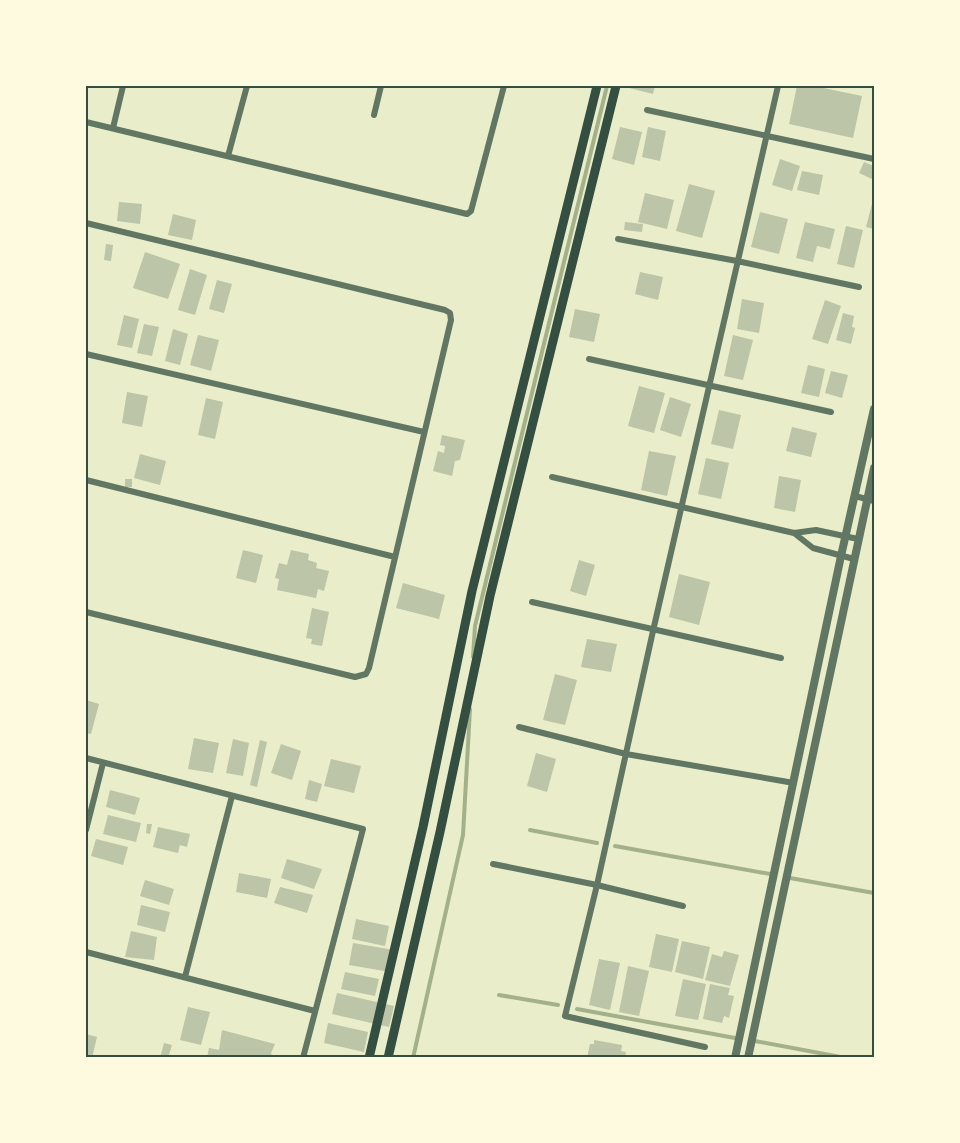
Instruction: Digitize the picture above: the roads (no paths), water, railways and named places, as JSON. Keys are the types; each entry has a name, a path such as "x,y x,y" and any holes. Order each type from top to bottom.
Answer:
{"main road":[{"path":"369,1058 423,827 472,591 597,86"},
{"path":"388,1058 440,832 490,596 616,86"}],"street":[{"path":"113,128 123,86"},
{"path":"228,156 247,86"},
{"path":"374,115 381,86"},
{"path":"86,122 467,213 471,211 504,86"},
{"path":"705,1047 565,1016 597,885 681,506 778,86"},
{"path":"647,110 874,159"},
{"path":"86,223 445,310 450,313 451,320 366,674 356,677 86,612"},
{"path":"618,239 859,287"},
{"path":"86,354 424,432"},
{"path":"589,359 831,412"},
{"path":"735,1058 874,409"},
{"path":"748,1058 858,539 871,500 874,468"},
{"path":"552,477 794,533 816,530 858,539"},
{"path":"86,480 395,557"},
{"path":"855,496 871,500"},
{"path":"794,533 813,548 854,559"},
{"path":"532,602 653,631 782,658"},
{"path":"519,727 626,754 794,783"},
{"path":"86,758 363,829 303,1058"},
{"path":"86,830 103,763"},
{"path":"185,977 232,796"},
{"path":"493,864 597,885 683,906"},
{"path":"86,952 315,1011"}],"waterway":[{"path":"473,657 475,626 607,86"},
{"path":"413,1058 463,835 470,709"},
{"path":"530,830 597,843"},
{"path":"615,846 770,874"},
{"path":"790,878 874,893"},
{"path":"499,995 558,1005"},
{"path":"577,1009 735,1038"},
{"path":"755,1041 846,1058"}]}
